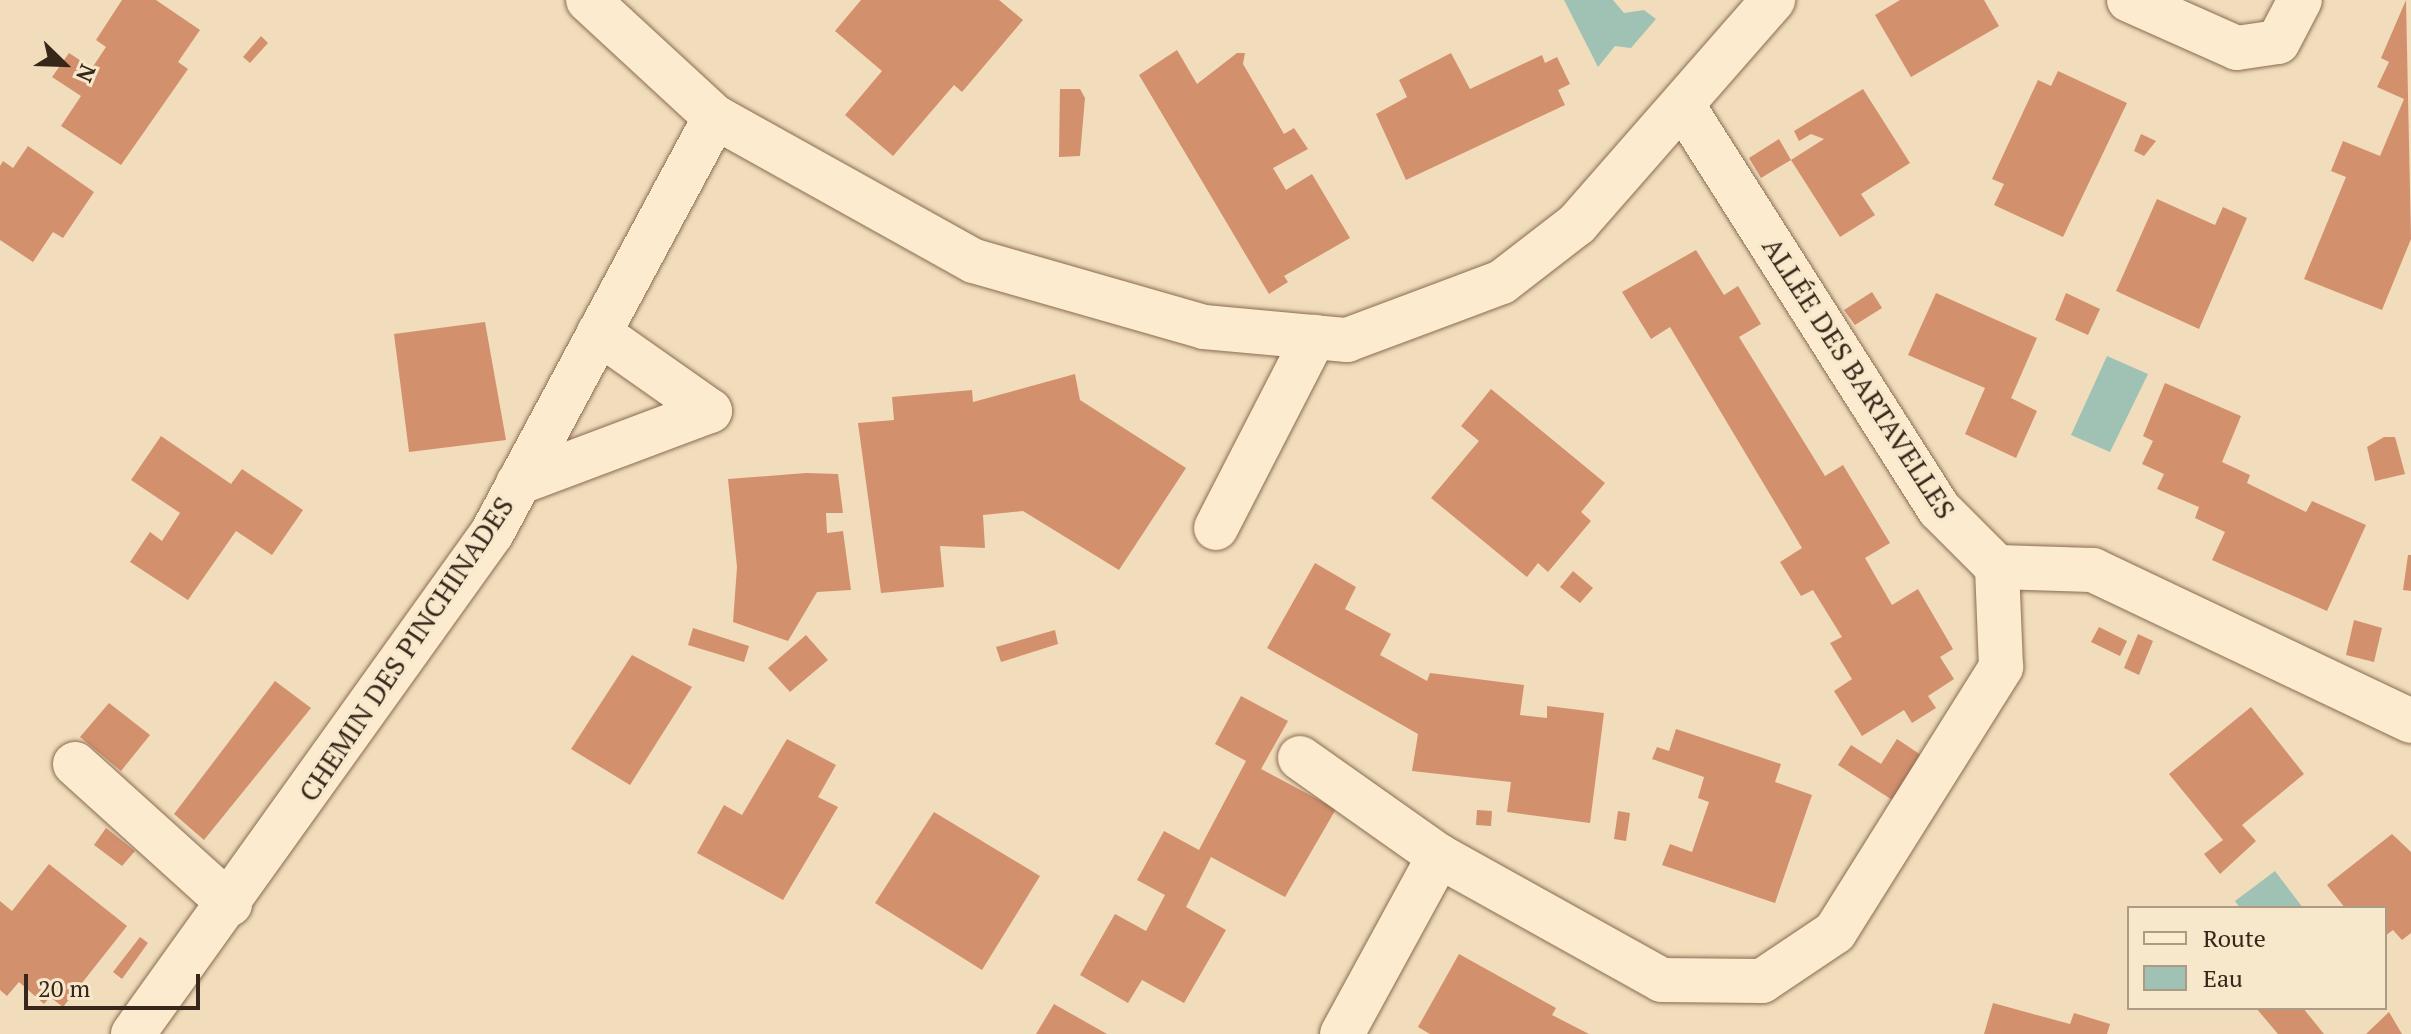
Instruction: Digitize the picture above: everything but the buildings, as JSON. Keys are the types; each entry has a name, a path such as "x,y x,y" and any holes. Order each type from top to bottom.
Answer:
{"street":[{"path":"588,0 715,117 974,261 1204,327 1347,340 1502,282 1577,224 1684,107 1773,0"},
{"path":"2129,0 2237,48 2278,42 2300,0"},
{"name":"ALLÉE DES BARTAVELLES","path":"1684,107 1939,509 1997,567"},
{"name":"CHEMIN DES PINCHINADES","path":"133,1034 230,904 492,533 715,117"},
{"path":"518,483 710,411 599,333"},
{"path":"1216,528 1314,337"},
{"path":"1300,758 1439,856 1662,980 1762,981 1835,932 2001,667 1997,567 2093,570 2411,721"},
{"path":"75,764 230,904"},
{"path":"1342,1034 1439,856"}],"water":[{"path":"1564,0 1613,0 1624,13 1644,10 1656,19 1631,48 1615,46 1598,67"},
{"path":"2107,356 2148,374 2110,452 2071,435"},
{"path":"2275,871 2301,906 2239,906 2235,901"}]}
